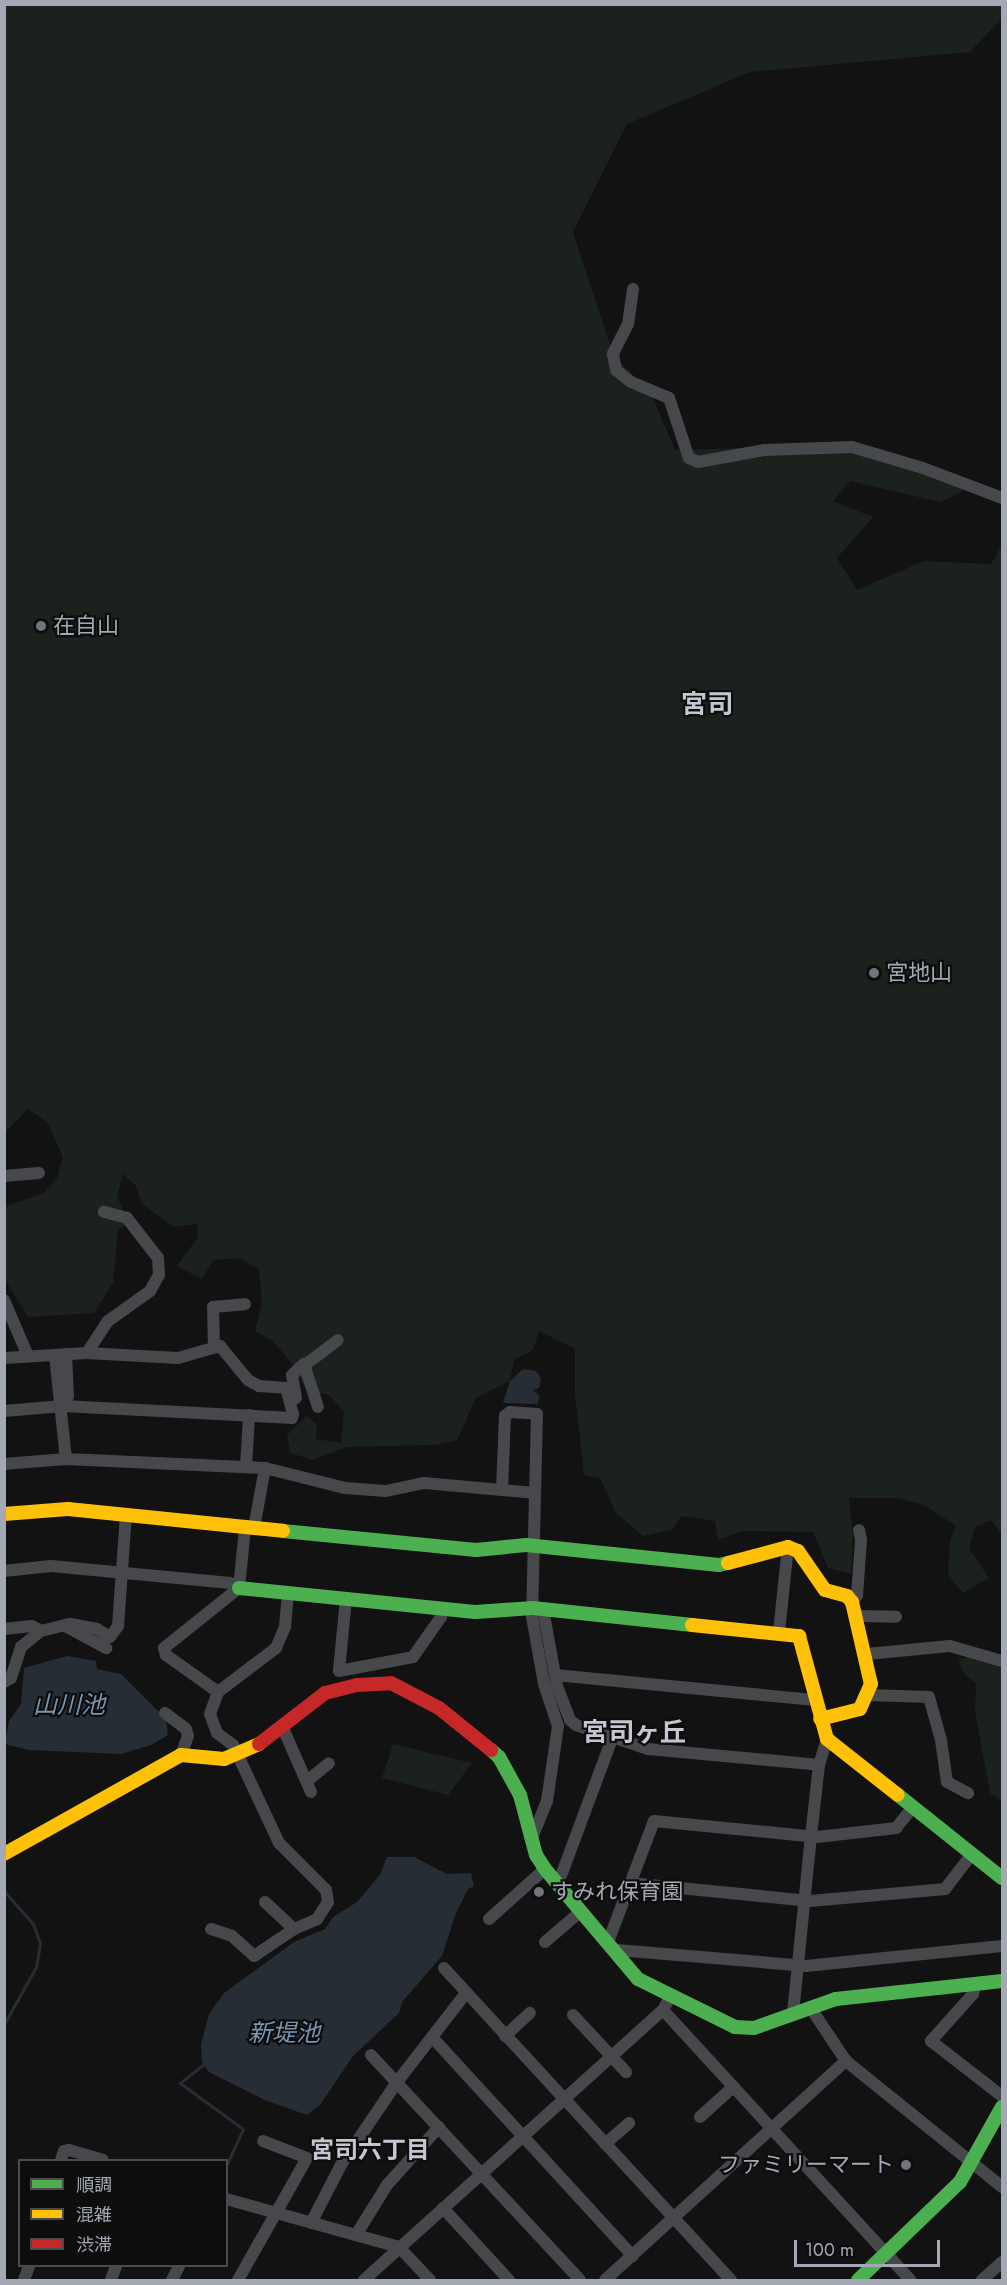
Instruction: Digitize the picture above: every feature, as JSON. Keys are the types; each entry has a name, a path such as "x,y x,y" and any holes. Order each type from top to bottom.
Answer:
{"street":[{"path":"633,289 628,324 613,354 616,370 631,382 669,398 689,458 698,462 765,450 852,447 924,468 1002,498"},
{"path":"4,1176 39,1173"},
{"path":"87,1353 108,1321 150,1291 159,1275 158,1258 127,1218 104,1212"},
{"path":"4,1299 28,1356"},
{"path":"214,1347 213,1307 245,1304"},
{"path":"4,1411 63,1406 292,1418 293,1414 300,1413 292,1375 301,1364 305,1365 339,1340"},
{"path":"4,1358 87,1353 178,1358 214,1347 225,1350 248,1380 259,1386 286,1388 293,1414"},
{"path":"61,1355 68,1396 63,1406 66,1459"},
{"path":"305,1365 318,1407"},
{"path":"502,1490 505,1416 510,1412 537,1414 534,1546 538,1609 544,1684 558,1726 547,1801 531,1840"},
{"path":"246,1467 249,1415"},
{"path":"4,1464 66,1459 265,1468 345,1488 386,1491 424,1483 535,1493"},
{"path":"218,1692 166,1655 164,1648 239,1588 250,1528 265,1468"},
{"path":"4,1514 68,1509 476,1550 534,1546 719,1565 788,1547 798,1551 825,1590 848,1596 852,1602 867,1654 871,1683 868,1695 860,1709 820,1719"},
{"path":"4,1682 11,1678 21,1647 41,1631 64,1625 84,1626 110,1637 118,1626 126,1515"},
{"path":"852,1602 859,1573 859,1530"},
{"path":"779,1632 788,1547"},
{"path":"4,1571 51,1566 230,1583 239,1588 475,1612 538,1609 779,1632 803,1640 820,1719 827,1739 1002,1878"},
{"path":"211,1929 232,1936 254,1956 294,1929 323,1915 328,1894 279,1843 233,1745 213,1724 211,1706 218,1692 276,1648 285,1627 288,1593"},
{"path":"346,1599 339,1671 413,1656 441,1617 442,1609"},
{"path":"538,1609 555,1675 570,1720 612,1739 648,1749 819,1765"},
{"path":"856,1616 896,1617"},
{"path":"64,1625 106,1648"},
{"path":"4,1629 32,1626 41,1631"},
{"path":"867,1654 950,1646 1002,1661"},
{"path":"555,1675 816,1700"},
{"path":"4,1854 181,1755 224,1759 237,1755 282,1726 325,1693 338,1688 377,1682 405,1689 439,1708 499,1757 520,1795 531,1840 545,1869 613,1946 638,1979 670,1997 735,2027 754,2028 836,1999 1002,1981"},
{"path":"868,1695 930,1697 941,1740 947,1782 968,1793"},
{"path":"165,1713 186,1729 188,1736 181,1755"},
{"path":"282,1726 309,1787 329,1763"},
{"path":"558,1884 612,1739"},
{"path":"793,2013 810,1836 819,1765 827,1739"},
{"path":"613,1946 630,1883 654,1821 810,1836 896,1828 914,1807"},
{"path":"630,1883 804,1901 945,1888 972,1854"},
{"path":"489,1919 545,1869"},
{"path":"265,1902 294,1929"},
{"path":"545,1942 581,1911"},
{"path":"613,1946 799,1965 1002,1946"},
{"path":"444,1968 731,2280"},
{"path":"975,1984 973,1994 931,2040 1002,2096"},
{"path":"311,2223 341,2165 397,2082 466,1993"},
{"path":"364,2280 663,2010 670,1997"},
{"path":"810,2007 846,2061 1002,2187"},
{"path":"663,2010 910,2280"},
{"path":"505,2036 530,2013"},
{"path":"573,2014 626,2072"},
{"path":"432,2037 633,2256"},
{"path":"372,2055 580,2280"},
{"path":"605,2280 846,2061"},
{"path":"700,2117 733,2087"},
{"path":"858,2280 943,2201 974,2164 1002,2106"},
{"path":"605,2144 629,2123"},
{"path":"356,2235 387,2185 439,2127"},
{"path":"238,2280 307,2158 263,2141"},
{"path":"61,2159 64,2151 69,2150 100,2159"},
{"path":"228,2200 399,2247 430,2280"},
{"path":"442,2208 509,2280"},
{"path":"982,2280 1002,2262"}],"shaded area":[{"path":"5,5 1002,5 1002,18 970,52 750,72 627,124 573,232 613,354 652,396 675,450 745,448 884,454 972,487 940,502 850,481 833,501 873,517 837,558 857,590 924,561 991,564 1002,545 1002,1534 991,1520 975,1527 969,1548 989,1578 963,1593 948,1576 950,1540 956,1526 924,1505 896,1498 849,1498 853,1535 851,1574 828,1568 813,1532 743,1531 718,1540 715,1521 681,1516 672,1530 643,1536 616,1513 600,1478 584,1475 575,1394 575,1349 539,1331 533,1350 514,1360 510,1381 476,1398 457,1440 435,1445 347,1447 313,1460 290,1453 287,1435 306,1416 317,1424 316,1439 341,1443 344,1412 329,1395 306,1390 294,1366 273,1341 255,1331 262,1304 259,1270 240,1258 213,1260 202,1279 177,1266 198,1237 197,1224 174,1227 142,1204 136,1186 123,1174 117,1196 128,1223 118,1230 113,1283 94,1313 28,1317 5,1280 5,1207 45,1192 57,1178 63,1157 47,1122 28,1109 5,1132"},
{"path":"975,1655 1002,1661 1002,1801 990,1793 975,1711 976,1684 964,1673 958,1660"},
{"path":"393,1744 472,1763 448,1795 382,1778"}],"water":[{"path":"523,1369 536,1371 541,1378 539,1388 533,1390 540,1396 537,1404 503,1403 510,1381"},
{"name":"山川池","path":"67,1656 96,1661 97,1669 121,1674 166,1719 168,1735 151,1745 121,1754 29,1750 5,1744 9,1721 21,1704 24,1668"},
{"name":"新堤池","path":"387,1857 414,1857 447,1874 471,1873 474,1886 468,1889 456,1913 442,1956 402,2002 399,2013 353,2056 320,2105 307,2115 265,2100 209,2072 202,2062 201,2044 209,2014 224,1993 294,1942 325,1929 333,1917 357,1902 380,1875"}],"waterway":[{"path":"4,1891 33,1924 40,1943 36,1967 4,2024"},
{"path":"204,2064 180,2083 243,2129 228,2162"}],"traffic: fast":[{"path":"283,1531 476,1550 526,1545 719,1565 728,1563"},
{"path":"239,1588 475,1612 533,1608 692,1625"},
{"path":"491,1750 499,1757 520,1795 536,1855 545,1869 638,1979 735,2027 754,2028 836,1999 1002,1981"},
{"path":"898,1795 1002,1878"},
{"path":"858,2280 960,2182 1002,2107"}],"traffic: slow":[{"path":"4,1514 68,1509 283,1531"},
{"path":"728,1563 788,1547 798,1551 825,1590 847,1596 852,1602 871,1684 860,1709 820,1719"},
{"path":"692,1625 799,1636 827,1739 898,1795"},
{"path":"4,1854 181,1755 224,1759 259,1744"}],"traffic: jam":[{"path":"259,1744 325,1693 357,1685 391,1683 439,1708 491,1750"}],"place":[{"name":"在自山","path":"41,626"},
{"name":"宮地山","path":"874,973"},
{"name":"すみれ保育園","path":"539,1892"},
{"name":"ファミリーマート","path":"906,2165"}],"district":[{"name":"宮司","path":"707,705"},
{"name":"宮司ヶ丘","path":"634,1733"},
{"name":"宮司六丁目","path":"370,2150"}]}
